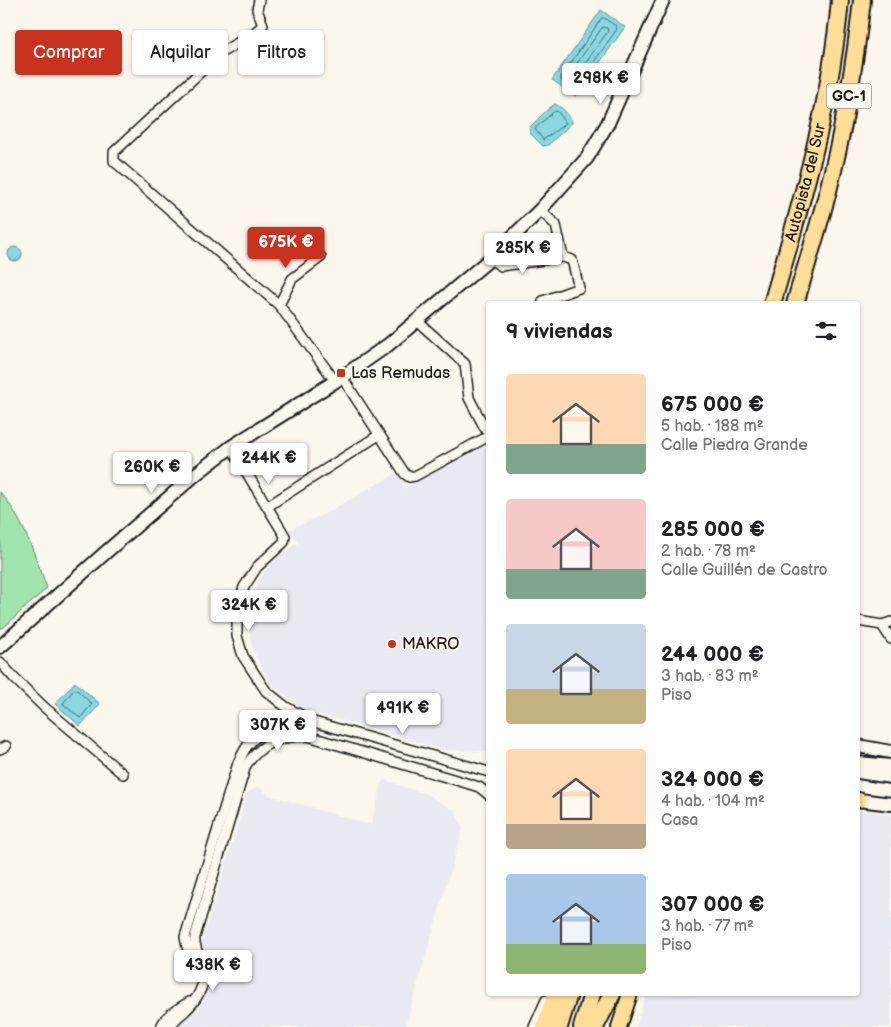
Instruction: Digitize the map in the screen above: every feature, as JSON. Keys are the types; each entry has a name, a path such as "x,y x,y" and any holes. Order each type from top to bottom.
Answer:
{"highway":[{"name":"Autopista del Sur","path":"773,301 806,186 824,110 835,49 840,0"},
{"name":"Autopista del Sur","path":"796,301 828,190 846,113 862,0"},
{"path":"762,301 806,186"},
{"path":"805,301 828,190"},
{"path":"546,1027 550,996"},
{"path":"560,1027 568,996"},
{"path":"582,1027 591,996"},
{"path":"595,1027 611,996"}],"main road":[{"path":"620,1027 629,996"}],"street":[{"path":"258,30 263,25 257,10 259,0"},
{"path":"0,646 112,547 230,447 339,379 388,345 490,259 540,210 587,158 608,123 663,0"},
{"path":"238,43 222,52 114,152 114,161 279,304 339,379 405,474 415,476 486,438"},
{"path":"540,210 556,225 563,257"},
{"path":"490,259 501,266 563,257 572,260 579,288 543,301"},
{"path":"279,304 292,279 321,258"},
{"path":"416,320 465,364 469,398 486,430"},
{"path":"268,506 379,435"},
{"path":"230,447 286,536 284,542 257,567 244,587 237,610 237,636 243,656 266,691 286,707 314,722 486,771"},
{"path":"860,621 887,623 891,640"},
{"path":"0,662 44,707 123,774"},
{"path":"161,1027 163,1022 174,1011 188,1003 198,987 200,970 187,947 186,937 238,763 248,746 264,733 293,722 314,722"},
{"path":"170,1027 173,1020 196,999 202,987 204,971 195,948 196,937 246,765 263,746 286,737 308,736 466,782 479,787 486,793"},
{"path":"860,746 891,752"},
{"path":"860,763 891,766"},
{"path":"860,772 891,777"},
{"path":"860,800 891,804"},
{"path":"536,1027 550,996"}],"shaded area":[{"path":"482,447 486,448 486,752 444,750 302,709 271,685 253,650 249,614 261,576 273,559 298,543 290,530 326,513 397,473 405,488"},
{"path":"383,780 427,794 455,811 463,828 405,1027 178,1027 180,1020 195,1004 210,969 199,952 247,793 258,786 269,795 371,825"},
{"path":"860,810 891,814 891,1027 636,1027 645,996 860,996"}],"green space":[{"path":"0,492 22,525 47,588 3,628 0,628"}],"water":[{"path":"601,10 625,27 576,96 552,80"},
{"path":"555,104 566,112 572,123 548,145 543,146 530,133 529,128"},
{"path":"12,247 18,247 22,254 18,261 12,261 8,257 8,251"},
{"path":"75,682 100,704 80,726 55,704"}],"place":[{"name":"Las Remudas","path":"341,373"},
{"name":"MAKRO","path":"392,644"}]}
